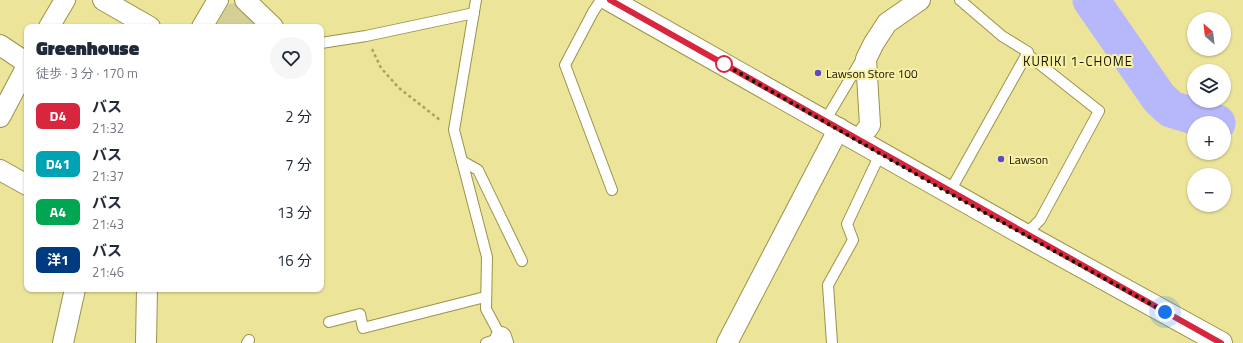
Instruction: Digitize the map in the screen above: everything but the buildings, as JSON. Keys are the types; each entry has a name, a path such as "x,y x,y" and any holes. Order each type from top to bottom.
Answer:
{"main road":[{"path":"610,0 832,124 949,193 1221,343"}],"street":[{"path":"51,24 65,0"},
{"path":"103,0 145,24"},
{"path":"204,24 218,0"},
{"path":"245,0 270,24"},
{"path":"859,140 870,125 866,59 874,42 887,23 920,0"},
{"path":"0,46 24,61"},
{"path":"0,117 24,72"},
{"path":"727,343 832,124"},
{"path":"0,170 24,183"},
{"path":"63,343 73,292"},
{"path":"146,343 147,292"}],"lane":[{"path":"476,0 454,130 487,257 485,297 486,309 498,340"},
{"path":"601,0 593,12 566,65 612,190"},
{"path":"960,0 1002,36 1028,52 1027,54 1099,111 1040,220 1025,235"},
{"path":"324,43 366,36 474,13"},
{"path":"949,193 1027,54"},
{"path":"832,124 860,62 866,59"},
{"path":"832,343 828,285 853,240 847,224 881,152"},
{"path":"462,161 478,170 522,261"},
{"path":"329,322 360,314 363,328 485,297"}],"path":[{"path":"366,36 381,68 399,88 454,130"}],"shaded area":[{"path":"237,3 260,24 217,24 229,4"}],"waterway":[{"path":"1091,0 1159,98 1171,109 1194,116"}],"bus line":[{"name":"D4","path":"610,0 881,152 949,193 1221,343"}],"place":[{"name":"Lawson Store 100","path":"818,73"},
{"name":"Lawson","path":"1001,159"}],"district":[{"name":"KURIKI 1-CHOME","path":"1078,61"}],"route":[{"path":"724,64 720,62 881,152 949,193 1165,312"}]}
